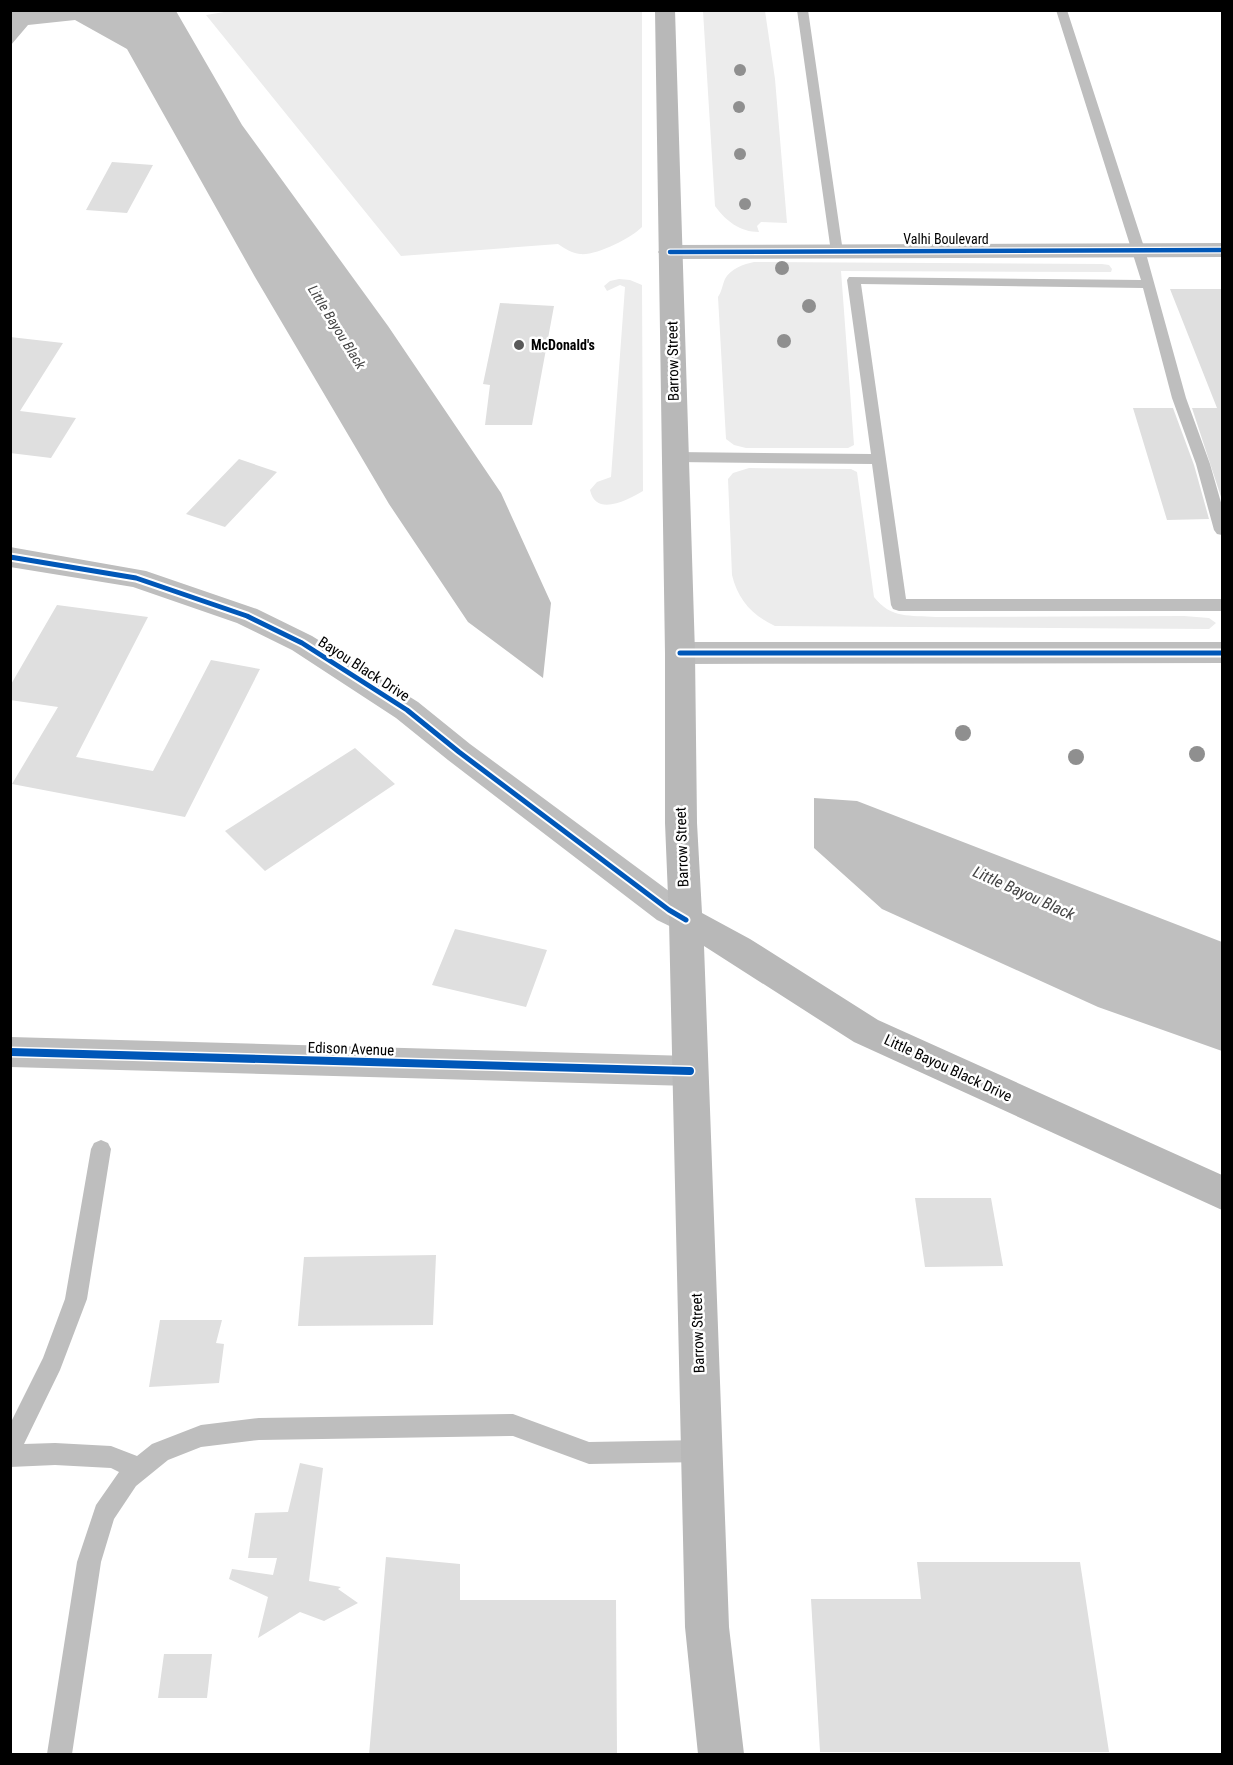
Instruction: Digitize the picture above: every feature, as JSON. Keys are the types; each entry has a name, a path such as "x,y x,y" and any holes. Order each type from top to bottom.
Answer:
{"main road":[{"name":"Barrow Street","path":"665,10 680,653 681,823 686,920 707,1627 721,1755"},
{"name":"Little Bayou Black Drive","path":"686,920 866,1030 1222,1193"}],"street":[{"name":"Valhi Boulevard","path":"670,252 1222,250"},
{"name":"Bayou Black Drive","path":"10,557 136,578 247,616 302,644 407,710 659,903 686,920"},
{"path":"680,653 1222,653"},
{"name":"Edison Avenue","path":"10,1052 690,1071"}],"lane":[{"path":"802,10 837,252"},
{"path":"1060,10 1139,250 1179,398 1203,464 1222,530"},
{"path":"1149,284 854,280 899,605 1222,605"},
{"path":"675,457 879,459"},
{"path":"10,1449 52,1362 76,1299 101,1149"},
{"path":"59,1755 89,1562 104,1513 128,1479 160,1452 201,1436 259,1429 513,1425 589,1453 702,1451"},
{"path":"10,1456 55,1454 111,1457 140,1469"}],"shaded area":[{"path":"236,10 642,11 642,227 613,245 587,254 574,253 558,244 401,256 206,15"},
{"path":"703,11 765,11 775,79 787,223 761,222 757,226 759,232 746,230 729,221 715,206"},
{"path":"754,262 1102,264 1109,265 1112,269 1111,272 841,271 854,445 848,448 746,448 734,445 726,439 718,297 730,272"},
{"path":"630,280 642,285 643,491 622,502 606,505 593,498 590,490 597,482 611,477 625,287 620,285 607,291 604,286 610,281"},
{"path":"749,468 851,469 857,472 874,597 880,604 894,612 909,616 936,617 1184,616 1209,618 1216,623 1209,629 775,626 759,617 747,606 738,592 732,575 728,479 733,473"}],"water":[{"name":"Little Bayou Black","path":"11,10 176,11 242,125 388,326 501,493 551,603 543,678 468,622 389,504 255,277 127,49 75,20 28,25 11,45"},
{"name":"Little Bayou Black","path":"814,798 857,801 1222,942 1222,1051 1098,1007 882,909 814,848"}],"building":[{"path":"112,162 153,165 127,213 86,210"},
{"path":"1170,289 1222,289 1222,500 1192,408 1217,408"},
{"name":"McDonald's","path":"500,303 554,306 532,425 485,425 490,385 483,384"},
{"path":"10,337 63,343 20,411 76,418 51,458 10,453"},
{"path":"1133,408 1173,408 1194,465 1209,519 1167,520"},
{"path":"239,459 277,472 225,527 186,514"},
{"path":"57,605 148,617 76,757 153,771 211,660 260,669 185,817 12,784 58,707 10,700 10,686"},
{"path":"355,748 395,784 265,871 225,831"},
{"path":"455,929 547,950 526,1007 432,985"},
{"path":"915,1198 991,1198 1003,1266 925,1267"},
{"path":"436,1255 433,1325 298,1326 304,1257"},
{"path":"160,1320 222,1320 216,1343 224,1344 219,1383 149,1387"},
{"path":"300,1463 323,1468 309,1581 341,1587 338,1589 358,1603 324,1621 300,1612 258,1638 268,1597 229,1579 232,1569 273,1575 277,1558 248,1558 255,1513 288,1512"},
{"path":"386,1557 460,1564 460,1600 616,1600 617,1755 369,1755"},
{"path":"917,1562 1080,1562 1109,1752 820,1752 811,1599 921,1599"},
{"path":"164,1654 212,1654 207,1698 158,1698"}],"cycle path":[{"path":"670,252 1222,250"},
{"path":"10,557 136,578 247,616 302,643 407,710 459,752 669,910 686,920"},
{"path":"680,653 1222,653"},
{"path":"10,1052 690,1071"}],"place":[{"name":"McDonald's","path":"519,345"}]}
